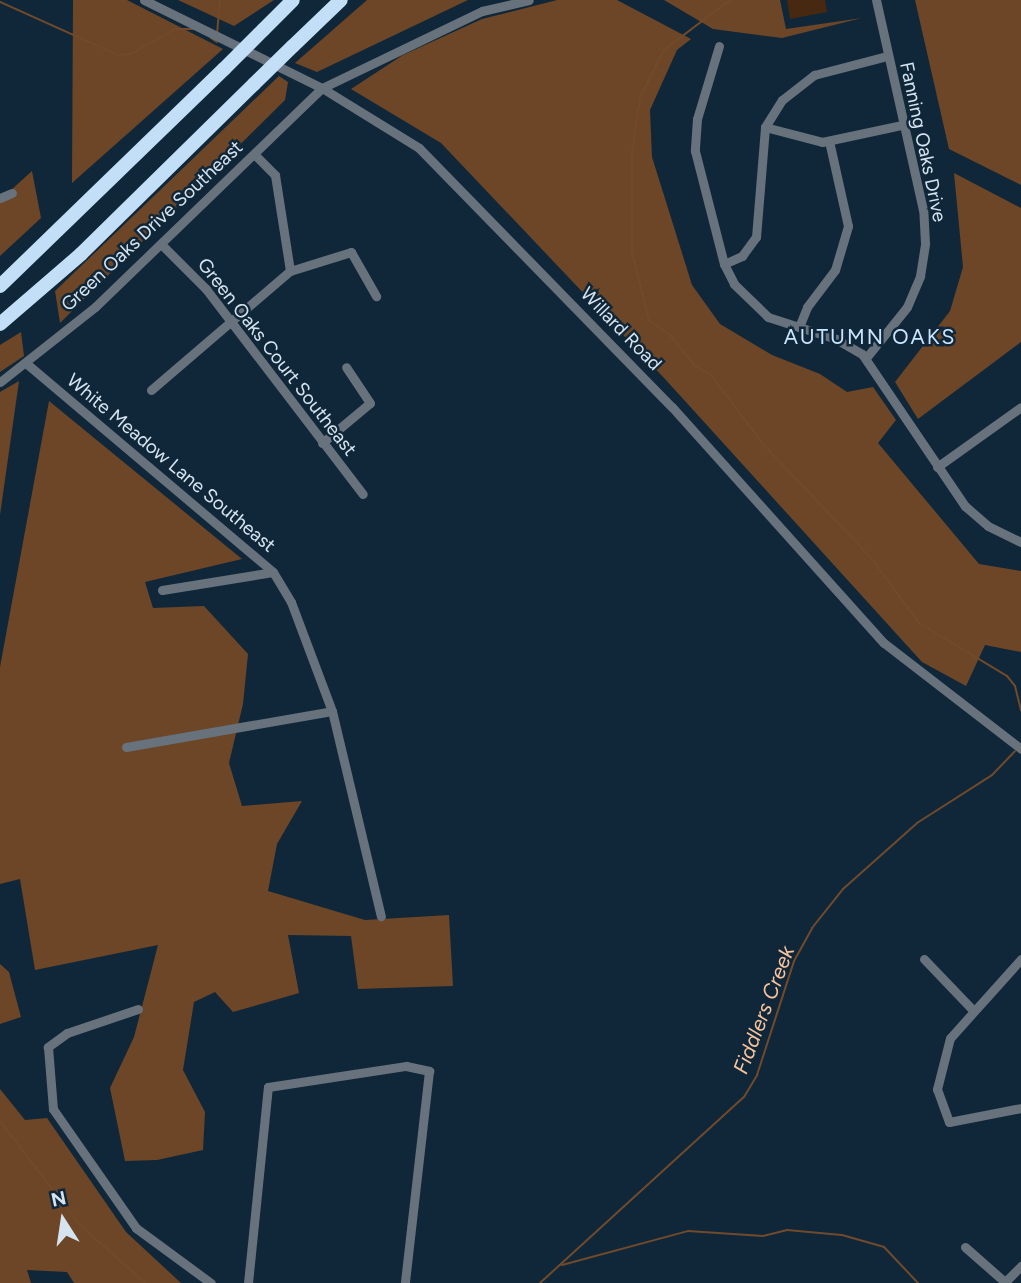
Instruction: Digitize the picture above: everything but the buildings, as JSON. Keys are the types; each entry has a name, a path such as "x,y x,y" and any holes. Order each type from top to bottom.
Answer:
{"highway":[{"path":"0,286 293,0"},
{"path":"0,324 81,254 342,0"}],"street":[{"name":"Willard Road","path":"145,0 322,88 391,127 448,174 806,552 869,629 906,664 1021,749"},
{"name":"Green Oaks Drive Southeast","path":"0,382 27,364 161,244 322,88 470,16 528,0"},
{"name":"Fanning Oaks Drive","path":"866,358 907,307 924,254 923,210 876,0"},
{"path":"719,46 695,140 724,264 741,295 757,310 845,343 866,358 937,467 977,518 1021,542"},
{"path":"724,264 742,256 759,227 765,127 782,100 805,79 824,70 887,56"},
{"path":"765,127 804,140 829,141 902,125"},
{"path":"799,327 807,307 835,270 848,226 829,141"},
{"path":"254,154 275,175 290,271"},
{"path":"0,198 12,193"},
{"name":"Green Oaks Court Southeast","path":"161,244 206,289 363,494"},
{"path":"151,390 290,271 351,252 376,296"},
{"name":"White Meadow Lane Southeast","path":"27,364 273,572 291,602 332,710 382,916"},
{"path":"322,443 370,403 346,367"},
{"path":"937,467 1021,407"},
{"path":"162,590 273,572"},
{"path":"126,747 332,710"},
{"path":"924,959 972,1009"},
{"path":"1021,959 972,1009 950,1038 940,1068 937,1090 949,1122 1021,1108"},
{"path":"138,1009 67,1033 48,1047 53,1109 136,1228 158,1249 211,1283"},
{"path":"248,1283 268,1087 405,1066 429,1071 405,1283"},
{"path":"965,1247 1006,1282 1021,1266"}],"shaded area":[{"path":"73,0 127,0 223,49 72,183"},
{"path":"178,0 274,0 234,26"},
{"path":"367,0 468,0 317,72 295,63"},
{"path":"557,0 617,0 691,39 677,50 650,110 652,157 692,285 720,324 772,355 820,374 847,392 873,387 896,420 878,443 979,564 1021,571 1021,652 985,645 966,686 922,662 665,379 441,143 351,89 403,55 482,19"},
{"path":"664,0 780,0 786,29 862,18 782,38 713,29"},
{"path":"787,0 825,0 827,12 790,19"},
{"path":"915,0 1021,0 1021,185 949,149"},
{"path":"279,76 288,82 285,100 60,323 55,291"},
{"path":"32,171 41,218 0,256 0,200"},
{"path":"954,173 1021,208 1021,342 918,419 895,382 950,311 963,267"},
{"path":"21,332 24,356 0,372 0,345"},
{"path":"19,381 0,515 0,392"},
{"path":"49,401 242,559 145,582 153,608 204,606 248,654 243,704 229,763 242,806 302,801 277,844 268,891 365,920 449,915 453,986 358,989 351,936 288,935 299,993 233,1012 215,992 194,1002 183,1070 205,1112 203,1150 157,1160 125,1161 110,1088 134,1037 158,945 35,970 20,879 0,884 0,667"},
{"path":"0,964 9,972 21,1017 0,1024"},
{"path":"0,1089 25,1120 47,1118 126,1232 181,1283 74,1283 67,1272 27,1270 31,1283 0,1283"}],"waterway":[{"path":"217,34 220,0"},
{"path":"730,0 664,50 640,98 632,152 632,252 649,320 670,335 695,366 711,375 763,444 872,559 919,623 1007,676 1015,686 1021,710"},
{"path":"0,2 118,55 131,54 175,29 194,29"},
{"path":"211,38 217,42"},
{"name":"Fiddlers Creek","path":"540,1283 744,1097 757,1075 794,961 812,928 843,889 917,823 992,775 1015,751"},
{"path":"0,1121 80,1225 145,1283"},
{"path":"562,1265 688,1231 763,1236 787,1230 842,1235 884,1247 918,1283"}],"district":[{"name":"AUTUMN OAKS","path":"870,337"}]}
